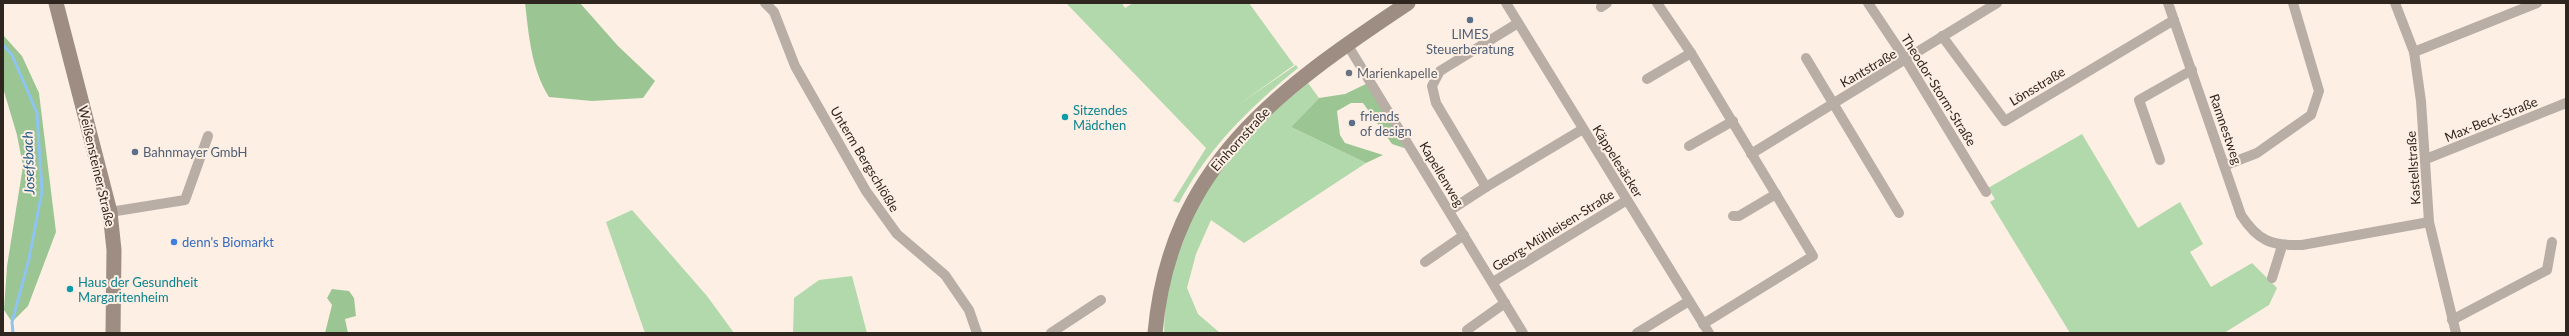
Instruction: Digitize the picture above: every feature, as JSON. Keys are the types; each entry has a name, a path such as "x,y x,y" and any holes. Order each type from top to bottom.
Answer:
{"main road":[{"name":"Weißensteiner Straße","path":"56,3 110,212 114,250 113,333"},
{"name":"Einhornstraße","path":"1155,333 1157,306 1174,243 1186,211 1210,171 1263,110 1306,74 1408,3"}],"street":[{"name":"Unterm Bergschlößle","path":"765,3 774,12 795,66 866,191 897,234 930,261 956,290 968,310 977,333"},
{"name":"Käppelesäcker","path":"1506,3 1706,329"},
{"path":"1657,3 1691,53 1813,256 1706,329"},
{"name":"Theodor-Storm-Straße","path":"1868,3 1906,60 1986,192"},
{"name":"Kantstraße","path":"1751,154 1997,3"},
{"name":"Ramnestweg","path":"2168,3 2226,165 2241,215 2249,226 2268,242 2282,246 2328,242 2429,222"},
{"path":"2226,165 2257,153 2311,115 2319,91 2293,3"},
{"name":"Kastellstraße","path":"2395,3 2414,52 2426,160 2429,222 2456,333"},
{"path":"2414,52 2537,3"},
{"name":"Lönsstraße","path":"1942,36 2005,121 2174,20"},
{"path":"1486,187 1436,103 1432,86 1440,71 1518,23"},
{"name":"Kapellenweg","path":"1347,44 1464,235"},
{"path":"1647,79 1691,53"},
{"path":"1806,58 1898,213"},
{"path":"2160,160 2139,100 2192,70"},
{"name":"Max-Beck-Straße","path":"2426,160 2566,103"},
{"path":"1689,146 1732,121"},
{"path":"1449,211 1583,129"},
{"path":"110,212 185,200 208,136"},
{"path":"1733,216 1739,216 1776,194"},
{"name":"Georg-Mühleisen-Straße","path":"1493,282 1627,200"},
{"path":"1425,262 1464,235"},
{"name":"Georg-Mühleisen-Straße","path":"1464,235 1523,333"},
{"path":"2452,320 2547,270 2552,242"},
{"path":"2272,278 2282,246"},
{"path":"1051,333 1101,300"},
{"path":"1637,333 1689,301"},
{"path":"1467,330 1505,303"}],"green space":[{"path":"525,3 580,3 618,46 655,81 643,98 592,101 549,97 538,75 532,52"},
{"path":"1066,3 1122,3 1125,8 1133,3 1249,3 1294,65 1238,105 1296,65 1298,68 1263,98 1231,130 1203,164 1179,203 1173,201 1206,148"},
{"path":"3,35 22,56 39,93 56,232 28,306 12,322 4,310 7,266 23,166 17,135 3,88"},
{"path":"1308,83 1319,98 1291,127 1366,163 1244,243 1211,220 1196,254 1187,288 1198,314 1220,333 1164,333 1165,305 1174,265 1197,204 1248,133"},
{"path":"1368,83 1410,150 1392,144 1363,103 1351,103 1337,111 1340,135 1345,143 1383,155 1366,163 1291,127 1319,98 1345,94"},
{"path":"2082,134 2138,228 2180,202 2203,244 2190,252 2211,287 2252,263 2277,288 2269,305 2224,333 2070,333 1990,202 1995,199 1988,188"},
{"path":"632,210 707,296 734,333 645,333 606,222"},
{"path":"852,276 867,333 793,333 794,298 819,280"},
{"path":"332,289 349,291 354,298 356,316 345,319 348,333 325,333 332,305 327,298"}],"waterway":[{"name":"Josefsbach","path":"3,45 12,55 37,113 42,191 29,259 12,322 13,333"}],"place":[{"name":"LIMES Steuerberatung","path":"1470,20"},
{"name":"Marienkapelle","path":"1349,73"},
{"name":"Sitzendes Mädchen","path":"1065,117"},
{"name":"friends of design","path":"1352,123"},
{"name":"Bahnmayer GmbH","path":"135,152"},
{"name":"denn's Biomarkt","path":"174,242"},
{"name":"Haus der Gesundheit Margaritenheim","path":"70,289"}]}
